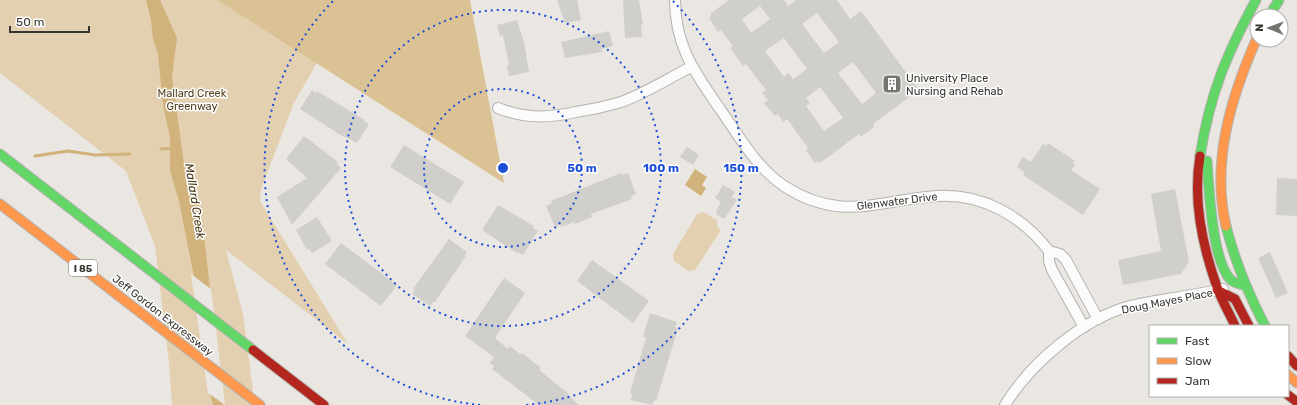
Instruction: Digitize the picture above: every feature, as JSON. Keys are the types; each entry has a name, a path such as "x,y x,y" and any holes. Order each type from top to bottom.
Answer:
{"main road":[{"path":"1234,325 1217,290 1204,246 1198,210 1199,162 1203,130 1209,105 1224,62 1239,29 1256,0"},
{"path":"1252,48 1240,75 1232,99 1224,134 1221,164 1224,219 1234,259 1244,285 1265,325"},
{"path":"1203,130 1206,147 1212,218 1224,271 1231,281 1244,285"},
{"path":"0,154 324,405"},
{"name":"Jeff Gordon Expressway","path":"0,204 257,403"},
{"path":"1217,290 1229,294 1235,298 1248,325"},
{"path":"1289,357 1297,366"},
{"path":"1289,376 1297,382"},
{"path":"1289,396 1297,402"}],"street":[{"name":"Glenwater Drive","path":"675,0 678,34 691,67 756,160 778,181 794,192 819,202 843,207 877,206 936,196 970,199 990,205 1018,219 1035,234 1049,250 1060,254 1066,260 1098,319"},
{"path":"498,108 518,115 537,118 554,117 602,107 635,96 691,67"},
{"path":"1049,250 1049,261 1052,270 1084,328"},
{"name":"Doug Mayes Place","path":"1005,405 1032,371 1084,328 1098,319 1129,307 1244,285"}],"green space":[{"name":"Mallard Creek Greenway","path":"0,0 217,0 317,63 294,103 261,189 260,201 348,344 226,250 243,314 255,405 172,405 169,363 155,246 126,171 0,73"},
{"path":"703,212 717,220 717,227 721,230 695,270 688,271 674,261 673,254 697,214"}],"shaded area":[{"path":"217,0 470,0 504,183"}],"water":[{"name":"Mallard Creek","path":"146,0 160,0 177,38 172,77 187,186 201,209 223,405 213,405 210,393 193,272 179,201 170,171 170,137 163,105 158,54 153,39 151,20"},
{"path":"695,169 707,177 702,185 706,188 701,196 685,185"}],"pier":[{"path":"191,274 211,289 225,405 208,393"}],"building":[{"path":"557,0 577,0 581,20 565,23"},
{"path":"623,0 639,0 643,24 641,24 642,37 625,38"},
{"name":"University Place Nursing and Rehab","path":"729,0 784,0 788,6 796,0 837,0 850,19 861,11 919,90 873,124 874,127 861,137 859,134 820,163 818,161 815,163 806,150 808,148 787,119 783,122 778,114 775,116 764,103 768,100 762,93 766,90 746,64 743,66 730,48 733,46 721,30 718,32 709,18 711,16 710,14","holes":["760,6 770,19 751,33 742,19","817,13 839,42 824,53 802,24","784,38 807,69 793,79 788,73 784,77 765,51","853,62 876,93 862,104 838,73","820,87 843,118 824,131 806,106 810,103 806,98"]},
{"path":"517,20 524,42 529,72 509,76 507,66 509,65 503,35 500,36 497,25"},
{"path":"609,31 613,46 601,49 602,52 565,58 561,42"},
{"path":"312,90 316,93 317,91 365,120 364,121 369,124 357,143 339,134 300,109"},
{"path":"304,136 338,162 337,164 341,168 292,225 277,197 307,178 286,159"},
{"path":"1048,143 1075,161 1073,163 1075,165 1071,170 1100,189 1083,215 1023,175 1024,172 1017,167 1023,157 1031,162 1043,144 1046,146"},
{"path":"404,145 464,182 450,204 390,167"},
{"path":"687,147 699,155 693,165 680,157"},
{"path":"621,173 622,175 628,173 636,194 631,196 632,199 591,214 592,217 575,224 574,222 561,227 560,225 555,227 546,206 552,203 551,201"},
{"path":"1277,178 1297,179 1297,216 1276,215"},
{"path":"723,185 735,192 732,197 737,200 724,219 716,214 721,202 715,198"},
{"path":"1175,189 1189,262 1181,274 1123,285 1118,260 1161,251 1151,194"},
{"path":"498,205 534,226 533,228 538,231 523,255 518,252 517,253 482,230"},
{"path":"317,217 332,241 312,253 309,249 307,250 296,230"},
{"path":"449,239 467,252 464,255 466,256 434,303 433,302 430,306 412,294 415,290 413,289"},
{"path":"341,243 397,285 381,306 325,264"},
{"path":"1270,252 1288,293 1276,298 1258,258"},
{"path":"592,260 649,301 633,323 577,281"},
{"path":"504,278 525,293 495,338 508,349 510,346 521,355 522,353 541,368 539,370 569,394 568,395 579,405 539,405 492,369 494,366 490,363 494,357 465,336"},
{"path":"650,313 677,322 675,327 678,328 656,401 654,400 652,405 631,400 632,394 630,393 646,338 643,337"}],"waterway":[{"path":"161,149 175,148"},
{"path":"35,156 68,151 95,155 130,154"}],"traffic: fast":[{"path":"1200,156 1209,113 1220,75 1245,20 1256,0"},
{"path":"1274,8 1279,0"},
{"path":"0,154 253,350"},
{"path":"1207,161 1212,223 1219,256 1230,279 1244,285"},
{"path":"1226,226 1242,277 1264,325"}],"traffic: slow":[{"path":"1226,226 1222,202 1222,154 1232,107 1239,83 1253,48"},
{"path":"0,204 260,405"},
{"path":"1289,376 1297,383"}],"traffic: jam":[{"path":"1200,156 1198,172 1198,204 1203,237 1218,289 1234,325"},
{"path":"1217,290 1235,299 1248,325"},
{"path":"253,350 324,405"},
{"path":"1289,357 1297,366"},
{"path":"1289,396 1297,402"}],"place":[{"name":"University Place Nursing and Rehab","path":"892,84"}]}
